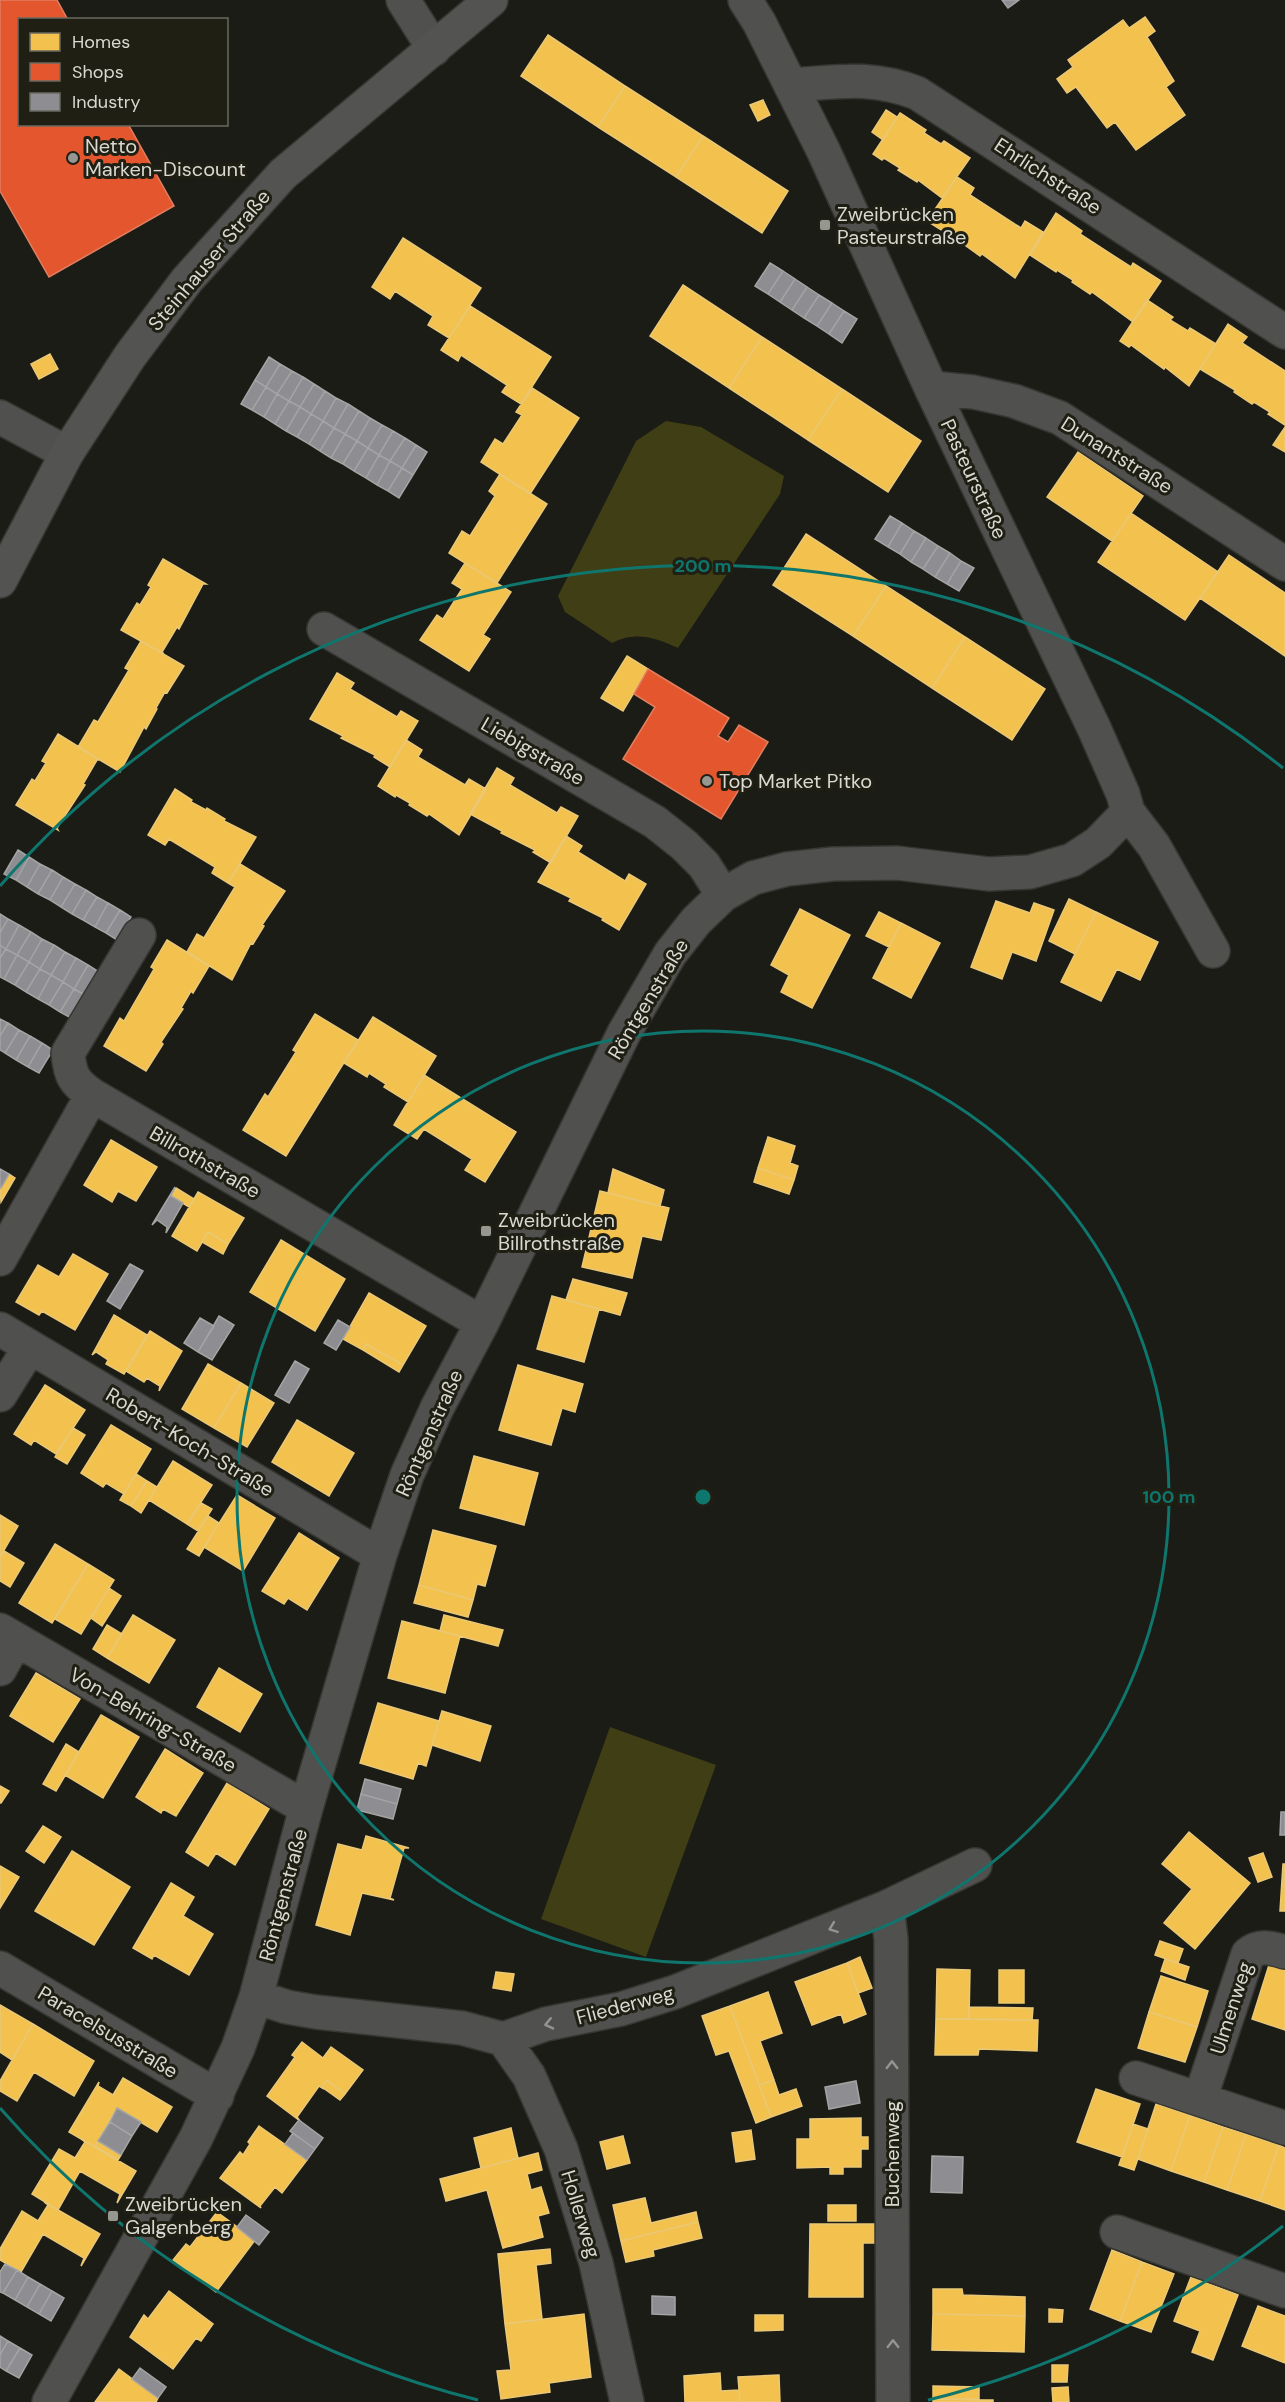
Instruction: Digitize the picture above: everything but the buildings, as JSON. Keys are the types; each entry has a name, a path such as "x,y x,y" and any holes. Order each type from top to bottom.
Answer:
{"main road":[{"name":"Steinhauser Straße","path":"0,581 67,453 130,356 187,280 283,174 491,0"}],"street":[{"path":"403,0 434,49"},
{"name":"Pasteurstraße","path":"745,0 759,22 839,183 931,388 1094,728 1123,794 1128,812 1154,846 1213,951"},
{"name":"Ehrlichstraße","path":"791,85 870,80 895,84 917,93 942,107 1285,332"},
{"name":"Dunantstraße","path":"931,388 973,392 1014,401 1060,418 1285,564"},
{"path":"0,417 67,453"},
{"name":"Liebigstraße","path":"324,629 655,822 684,845 704,865 723,895"},
{"name":"Röntgenstraße","path":"49,2402 217,2096 238,2048 256,1997 306,1809 380,1555 407,1475 437,1408 482,1323 624,1033 669,954 696,921 723,895 753,878 787,869 833,864 897,863 989,874 1030,872 1072,860 1098,843 1128,812"},
{"name":"Billrothstraße","path":"139,935 68,1053 69,1069 76,1083 92,1095 482,1323"},
{"path":"0,1259 92,1095"},
{"name":"Robert-Koch-Straße","path":"0,1329 380,1555"},
{"path":"0,1395 30,1347"},
{"path":"0,1669 8,1635"},
{"name":"Von-Behring-Straße","path":"8,1635 306,1809"},
{"name":"Fliederweg","path":"503,2039 546,2024 621,2009 675,1992 887,1907 975,1864"},
{"name":"Buchenweg","path":"887,1907 891,1939 893,2402"},
{"name":"Ulmenweg","path":"1200,2100 1248,1954 1255,1948 1268,1947 1285,1952"},
{"name":"Paracelsusstraße","path":"0,1968 217,2096"},
{"path":"256,1997 287,2007 316,2012 462,2028 503,2039"},
{"name":"Hollerweg","path":"503,2039 530,2076 561,2149 596,2263 627,2402"},
{"path":"1136,2078 1285,2128"},
{"path":"1118,2232 1285,2291"}],"shaded area":[{"path":"666,421 701,427 784,476 780,494 678,648 661,641 637,636 612,643 565,612 558,596 636,441"},
{"path":"610,1727 716,1765 646,1957 541,1919"}],"place":[{"name":"Netto Marken-Discount","path":"73,158"},
{"name":"Zweibrücken Pasteurstraße","path":"825,225"},
{"name":"Top Market Pitko","path":"707,781"},
{"name":"Zweibrücken Billrothstraße","path":"486,1231"},
{"name":"Zweibrücken Galgenberg","path":"113,2216"}]}
